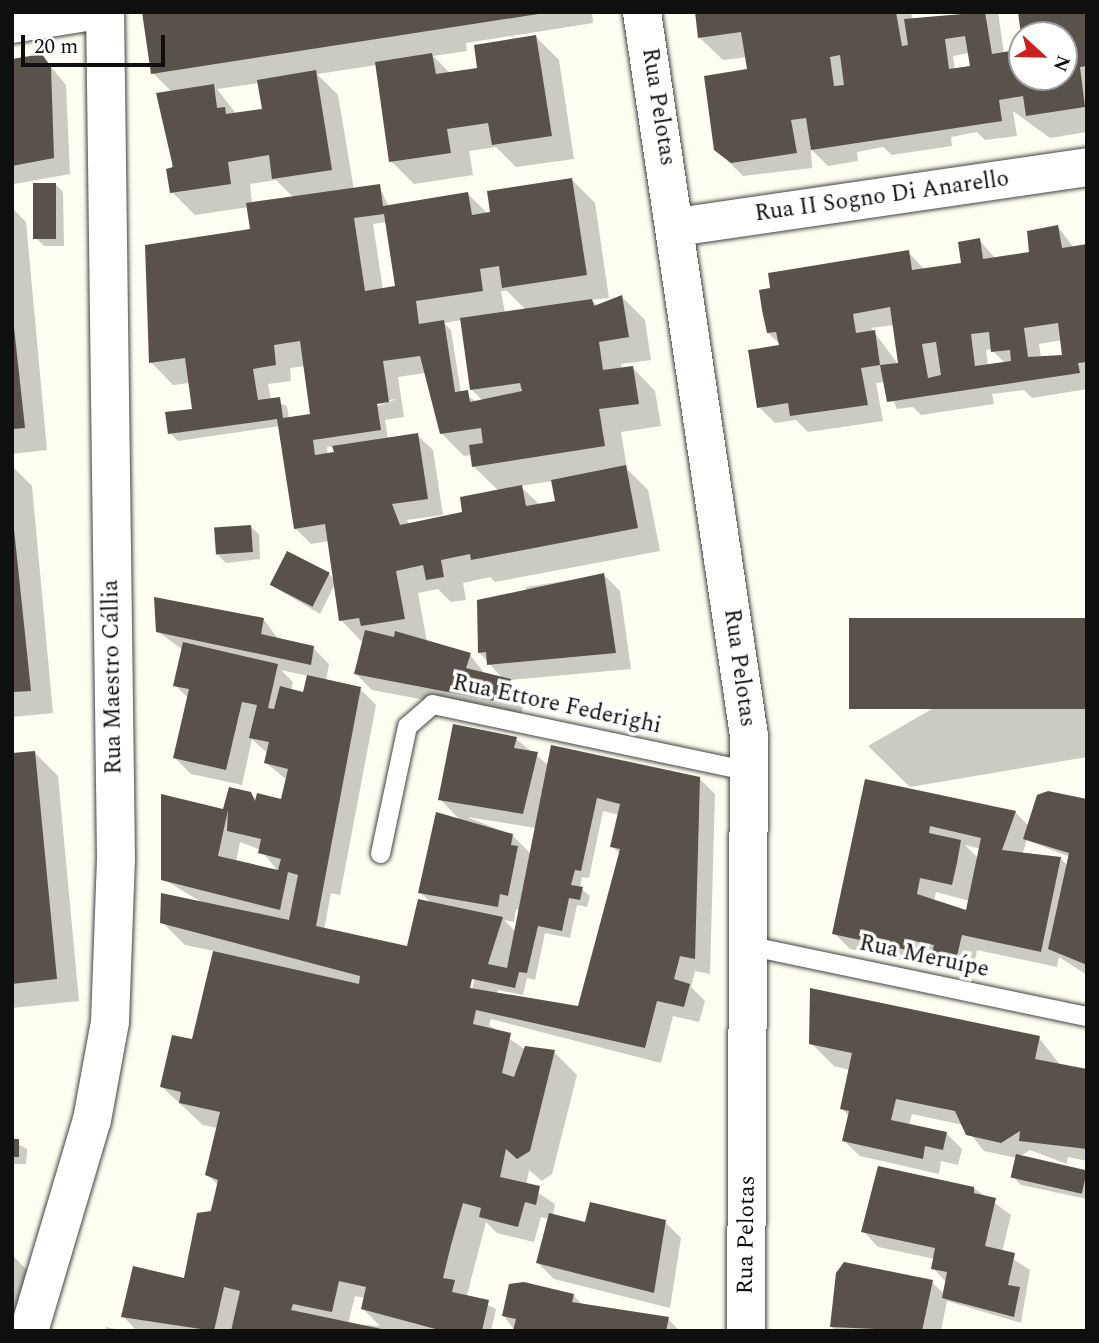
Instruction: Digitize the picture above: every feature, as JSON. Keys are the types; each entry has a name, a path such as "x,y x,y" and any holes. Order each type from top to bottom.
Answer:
{"street":[{"path":"12,24 86,12"},
{"name":"Rua Maestro Cállia","path":"29,1331 92,1121 110,1022 116,859 105,12"},
{"name":"Rua Pelotas","path":"642,12 677,227 750,771 751,946 746,1331"},
{"name":"Rua II Sogno Di Anarello","path":"677,227 1087,167"}],"lane":[{"name":"Rua Ettore Federighi","path":"380,853 407,726 432,704 750,771"},
{"name":"Rua Meruípe","path":"751,946 1087,1016"}],"building":[{"path":"142,12 538,12 538,14 151,74"},
{"path":"695,12 896,12 902,46 908,45 904,19 985,12 992,54 1008,51 1008,91 1078,91 1078,21 1019,21 1018,12 1087,12 1087,66 1080,67 1085,107 1026,116 1023,96 999,100 1002,121 811,150 806,118 791,120 797,153 731,163 714,150 704,76 747,69 741,32 698,38","holes":["965,36 970,66 949,69 945,39","840,55 844,85 834,86 830,57"]},
{"path":"536,35 552,136 492,145 488,123 447,129 451,153 389,162 375,62 432,53 436,74 477,68 474,45"},
{"path":"42,54 51,67 54,158 12,166 12,59"},
{"path":"316,70 332,170 272,179 269,155 228,162 231,184 170,193 166,169 173,167 156,93 214,84 217,108 225,107 226,114 262,109 257,80"},
{"path":"572,178 587,275 502,288 499,266 480,269 483,291 416,301 419,324 444,320 455,392 468,390 470,402 522,391 520,383 470,390 460,318 592,299 594,306 622,295 629,337 599,342 603,370 633,366 639,404 599,409 605,446 472,467 469,445 483,443 481,428 440,434 420,356 383,361 389,402 377,404 381,430 313,440 315,455 334,452 332,446 418,433 428,499 392,504 400,525 462,512 460,497 522,485 526,506 555,501 551,480 626,465 638,528 471,560 470,554 441,560 444,577 426,580 423,565 396,571 405,619 361,626 359,618 339,621 325,524 294,529 277,419 168,434 165,412 192,409 185,358 149,363 145,245 250,229 246,203 380,184 383,206 468,192 472,215 490,212 487,191","holes":["384,214 395,286 365,291 354,218","300,341 310,414 283,418 280,397 258,400 253,369 276,365 274,345"]},
{"path":"33,183 56,183 56,239 33,239"},
{"path":"1058,225 1062,248 1087,244 1087,362 1078,363 1080,373 887,402 880,365 861,368 868,405 790,416 788,403 757,408 748,350 779,345 776,332 767,333 762,310 759,290 770,288 768,273 909,250 912,270 961,263 958,242 980,238 983,259 1029,252 1027,231","holes":["890,307 898,363 880,365 875,330 856,333 853,314","1058,323 1062,355 1028,357 1024,328","989,332 991,352 1010,350 1011,361 975,366 971,334","936,342 941,375 928,378 922,344"]},
{"path":"12,309 25,428 12,429"},
{"path":"12,510 31,691 12,692"},
{"path":"251,525 253,552 216,555 214,528"},
{"path":"287,551 330,573 313,607 270,585"},
{"path":"604,573 616,653 487,665 486,652 478,653 477,600"},
{"path":"154,597 264,618 261,634 314,646 311,665 156,632"},
{"path":"849,618 1087,618 1087,709 849,709"},
{"path":"365,630 394,637 395,631 471,653 466,668 511,679 505,703 354,674"},
{"path":"183,642 278,664 268,708 274,709 280,686 303,692 307,675 361,687 316,926 407,946 418,899 503,917 488,964 507,968 551,745 700,777 695,959 680,956 674,979 690,984 684,1007 657,1001 645,1048 476,1010 473,1024 511,1033 502,1073 514,1077 525,1046 555,1050 530,1151 517,1159 506,1149 500,1177 540,1186 536,1205 525,1202 518,1227 479,1217 481,1208 463,1203 451,1245 443,1278 455,1280 452,1292 489,1300 482,1331 443,1331 361,1309 366,1287 339,1281 332,1312 293,1304 291,1310 391,1331 231,1331 240,1291 224,1287 214,1331 121,1317 133,1266 184,1278 197,1213 211,1211 218,1180 205,1175 220,1112 179,1103 181,1092 160,1087 172,1035 192,1039 213,951 359,984 360,976 160,923 161,893 289,920 298,875 288,872 280,910 161,880 161,794 223,809 229,787 251,792 255,801 257,793 281,799 288,769 264,763 269,742 249,738 257,705 242,702 226,770 173,758 189,689 173,686","holes":["597,798 620,804 610,847 620,849 578,1006 470,988 472,979 515,988 519,972 527,973 538,926 562,931 569,898 580,900 583,887 571,885 575,870 581,871","228,810 227,831 261,839 258,853 281,859 278,870 218,856"]},
{"path":"453,724 517,737 514,748 538,752 523,814 438,800"},
{"path":"35,751 57,979 12,984 12,753"},
{"path":"865,779 1016,811 1002,850 1061,857 1041,952 962,935 956,960 931,955 934,945 909,940 907,950 832,934","holes":["930,826 981,838 966,910 917,894 920,878 952,885 957,863 961,840 929,833"]},
{"path":"1048,791 1087,799 1087,965 1048,949 1069,853 1023,839 1037,795"},
{"path":"436,812 513,834 511,845 518,846 508,896 500,894 498,907 418,893"},
{"path":"810,988 1040,1036 1035,1059 1087,1069 1087,1149 1019,1141 1020,1131 1001,1143 966,1135 955,1111 896,1099 891,1120 947,1132 943,1150 925,1146 923,1159 842,1141 849,1111 840,1109 852,1053 809,1044"},
{"path":"12,1139 19,1139 19,1157 12,1157"},
{"path":"1016,1154 1087,1170 1082,1194 1011,1177"},
{"path":"878,1166 974,1187 974,1193 996,1198 985,1246 1015,1253 1008,1285 1020,1287 1014,1317 942,1298 947,1272 931,1269 935,1248 861,1232"},
{"path":"590,1202 666,1220 654,1293 536,1263 549,1213 585,1222"},
{"path":"844,1262 933,1280 922,1331 830,1327 836,1273"},
{"path":"524,1282 574,1294 572,1302 669,1317 666,1331 513,1331 516,1319 502,1316 509,1284"}]}
